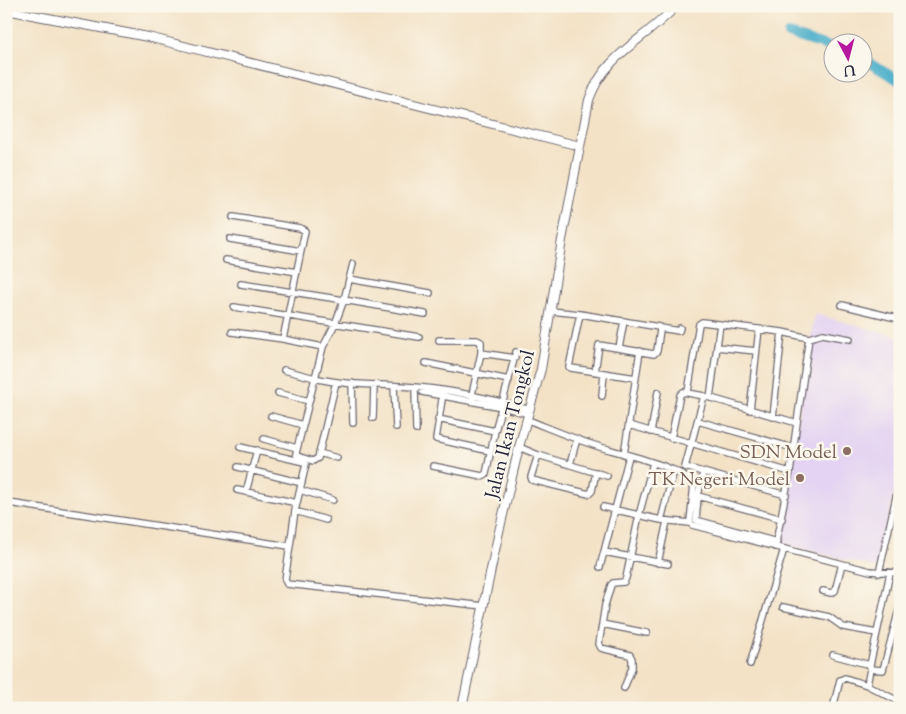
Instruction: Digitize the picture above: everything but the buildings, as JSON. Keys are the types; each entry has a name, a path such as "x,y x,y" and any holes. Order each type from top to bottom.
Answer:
{"main road":[{"name":"Jalan Ikan Tongkol","path":"462,708 520,447 541,369 586,111 595,84 605,69 676,6"},
{"path":"6,10 148,37 580,146"}],"street":[{"path":"233,217 303,229 305,231 283,339"},
{"path":"230,239 301,251"},
{"path":"226,260 296,272"},
{"path":"336,382 316,460 308,460 296,456 323,347 335,324 344,300 354,264"},
{"path":"349,280 430,293"},
{"path":"241,284 425,314"},
{"path":"842,305 900,319"},
{"path":"234,307 418,337"},
{"path":"551,311 580,314 679,331 680,328"},
{"path":"580,314 569,366 604,374 636,378"},
{"path":"619,348 624,321"},
{"path":"688,392 699,324 702,322 782,332 809,338 820,334 850,339"},
{"path":"720,324 707,397 685,467 786,495"},
{"path":"595,372 598,346 656,353 660,328"},
{"path":"750,410 759,329"},
{"path":"232,332 323,347"},
{"path":"773,417 782,332"},
{"path":"776,545 790,472 809,338"},
{"path":"439,340 479,341 481,343 481,352 471,399"},
{"path":"717,347 756,351"},
{"path":"432,466 484,476 515,356 481,352"},
{"path":"600,567 626,455 640,352"},
{"path":"426,363 509,380"},
{"path":"284,370 336,382 414,388 503,405 529,414 577,439 674,470 690,479 694,485 690,523"},
{"path":"602,396 604,374"},
{"path":"352,383 353,423"},
{"path":"373,418 374,385"},
{"path":"394,387 396,428"},
{"path":"414,388 416,430"},
{"path":"651,432 658,392"},
{"path":"671,438 680,395 683,392 797,423"},
{"path":"278,394 309,401"},
{"path":"443,394 435,434 437,440 490,451"},
{"path":"271,416 303,425"},
{"path":"438,419 495,431"},
{"path":"698,421 793,448"},
{"path":"629,425 790,472"},
{"path":"264,439 297,448"},
{"path":"570,464 577,439"},
{"path":"240,446 306,463 289,546 285,580 287,584 484,606"},
{"path":"520,447 538,455 607,476"},
{"path":"246,492 257,450"},
{"path":"319,453 337,458"},
{"path":"538,455 531,477 532,480 589,494 592,491 596,472"},
{"path":"624,688 632,668 632,659 630,656 599,647 611,585 624,582 639,514 653,464"},
{"path":"238,468 302,483"},
{"path":"658,563 674,470"},
{"path":"703,472 696,520 784,549 879,572 900,573"},
{"path":"879,572 900,480"},
{"path":"237,490 297,503"},
{"path":"300,490 333,500"},
{"path":"698,496 782,519"},
{"path":"9,503 289,546"},
{"path":"603,507 664,520 690,523 776,545"},
{"path":"295,511 326,520"},
{"path":"750,664 784,549"},
{"path":"604,552 668,564"},
{"path":"823,591 831,593 835,591 842,564"},
{"path":"867,685 890,573"},
{"path":"833,655 883,670 900,606"},
{"path":"783,607 829,617 842,627 877,634"},
{"path":"602,624 647,633"},
{"path":"833,708 842,678 867,685 900,702"}],"shaded area":[{"name":"SDN Model","path":"815,314 900,337 900,462 878,568 780,543"}],"waterway":[{"path":"788,34 824,45"},
{"path":"874,66 900,81"}],"place":[{"name":"SDN Model","path":"847,451"},
{"name":"TK Negeri Model","path":"800,478"}]}
